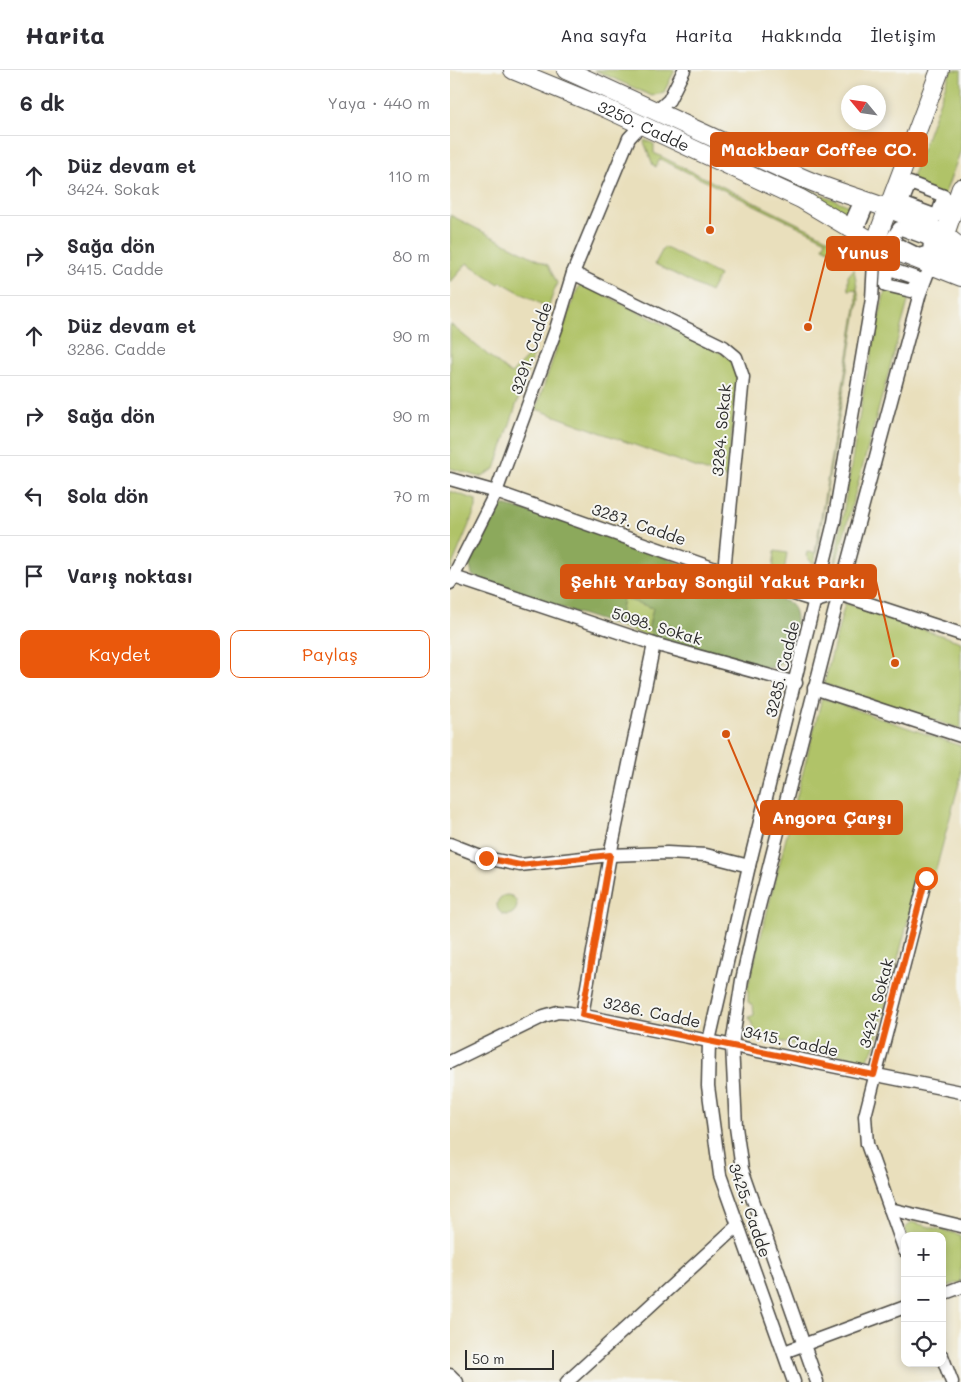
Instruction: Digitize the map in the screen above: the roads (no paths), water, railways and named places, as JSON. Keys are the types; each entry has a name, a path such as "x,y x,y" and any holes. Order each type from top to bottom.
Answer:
{"street":[{"name":"3250. Cadde","path":"512,70 642,125 801,199 875,243 938,265 961,277"},
{"name":"3250. Cadde","path":"566,70 806,180 895,206 945,234 961,248"},
{"path":"642,125 669,100 684,70"},
{"path":"875,243 895,206 940,70"},
{"name":"3291. Cadde","path":"452,580 496,492 556,328 573,273 629,138 642,125"},
{"path":"732,1045 747,956 838,594 920,293 938,265 945,234 961,188"},
{"name":"3285. Cadde","path":"709,1041 749,866 834,522 872,299 875,243"},
{"name":"3284. Sokak","path":"573,273 724,348 739,362 743,377 724,572"},
{"name":"3287. Cadde","path":"450,479 496,492 724,572 816,601"},
{"name":"5098. Sokak","path":"452,580 654,644 796,682"},
{"path":"816,601 838,594 961,634"},
{"path":"582,1015 610,855 654,644"},
{"path":"814,688 961,736"},
{"path":"450,844 486,858 520,865 610,855 667,852 706,855 749,866"},
{"name":"3424. Sokak","path":"901,1240 867,1144 865,1116 926,878"},
{"name":"3286. Cadde","path":"450,1062 544,1016 558,1012 582,1015 732,1045"},
{"name":"3425. Cadde","path":"709,1041 708,1086 715,1154 720,1175 794,1382"},
{"name":"3415. Cadde","path":"732,1045 961,1092"},
{"name":"3425. Cadde","path":"732,1045 736,1127 742,1169 817,1382"},
{"path":"890,1209 961,1226"},
{"path":"567,1382 737,1226"},
{"path":"946,1293 961,1287"},
{"path":"784,1352 901,1309"},
{"path":"946,1366 952,1382"},
{"path":"450,1375 457,1382"}],"place":[{"name":"Mackbear Coffee CO.","path":"710,230"},
{"name":"Yunus","path":"808,327"},
{"name":"Şehit Yarbay Songül Yakut Parkı","path":"895,663"},
{"name":"Angora Çarşı","path":"726,734"}]}
